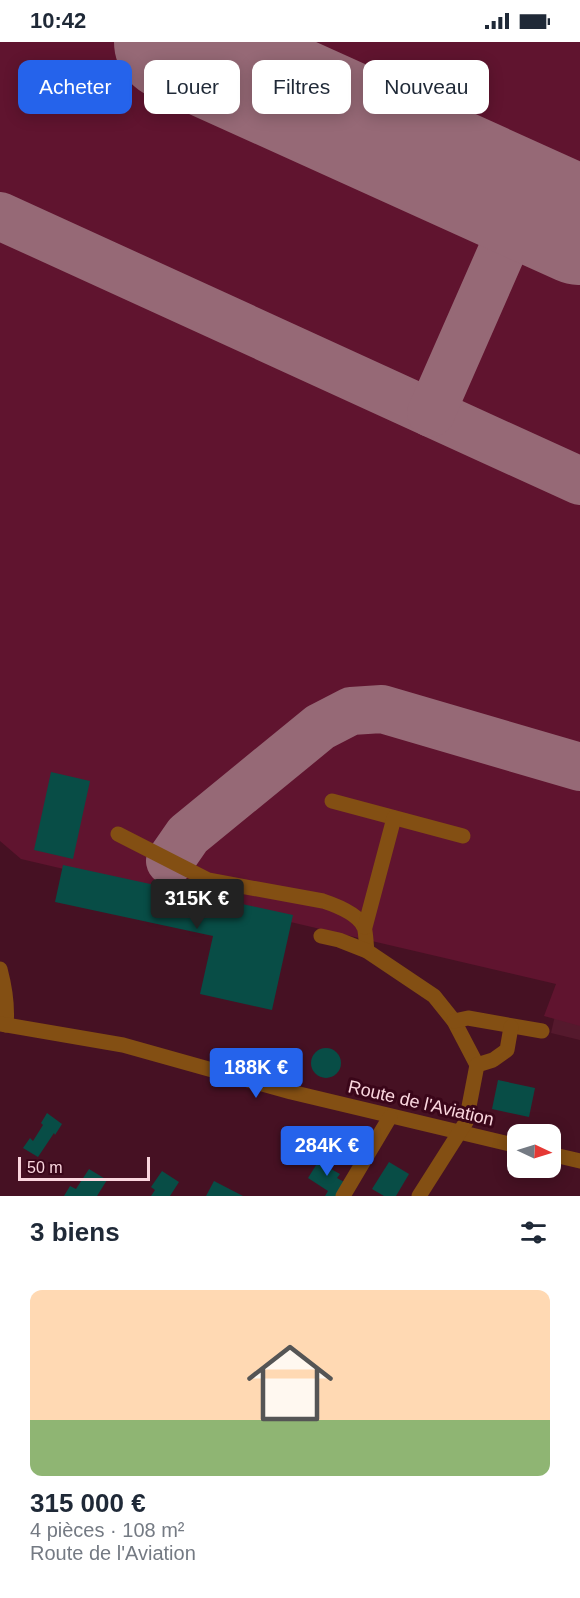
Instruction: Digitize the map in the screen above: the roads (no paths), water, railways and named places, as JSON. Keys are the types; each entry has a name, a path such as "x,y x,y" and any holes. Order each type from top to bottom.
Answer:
{"street":[{"path":"332,801 463,837"},
{"path":"367,951 364,927 394,818"},
{"path":"118,834 208,880 323,901 355,918 364,927"},
{"path":"321,936 367,951 434,996 454,1021 477,1065 466,1122 419,1196"},
{"path":"0,969 8,1010 3,1024"},
{"path":"454,1021 468,1018 542,1031"},
{"name":"Route de l'Aviation","path":"3,1024 123,1045 291,1092 507,1143"},
{"path":"477,1065 493,1060 507,1050 511,1027"},
{"path":"343,1196 390,1117"},
{"path":"561,1157 580,1161"}]}
